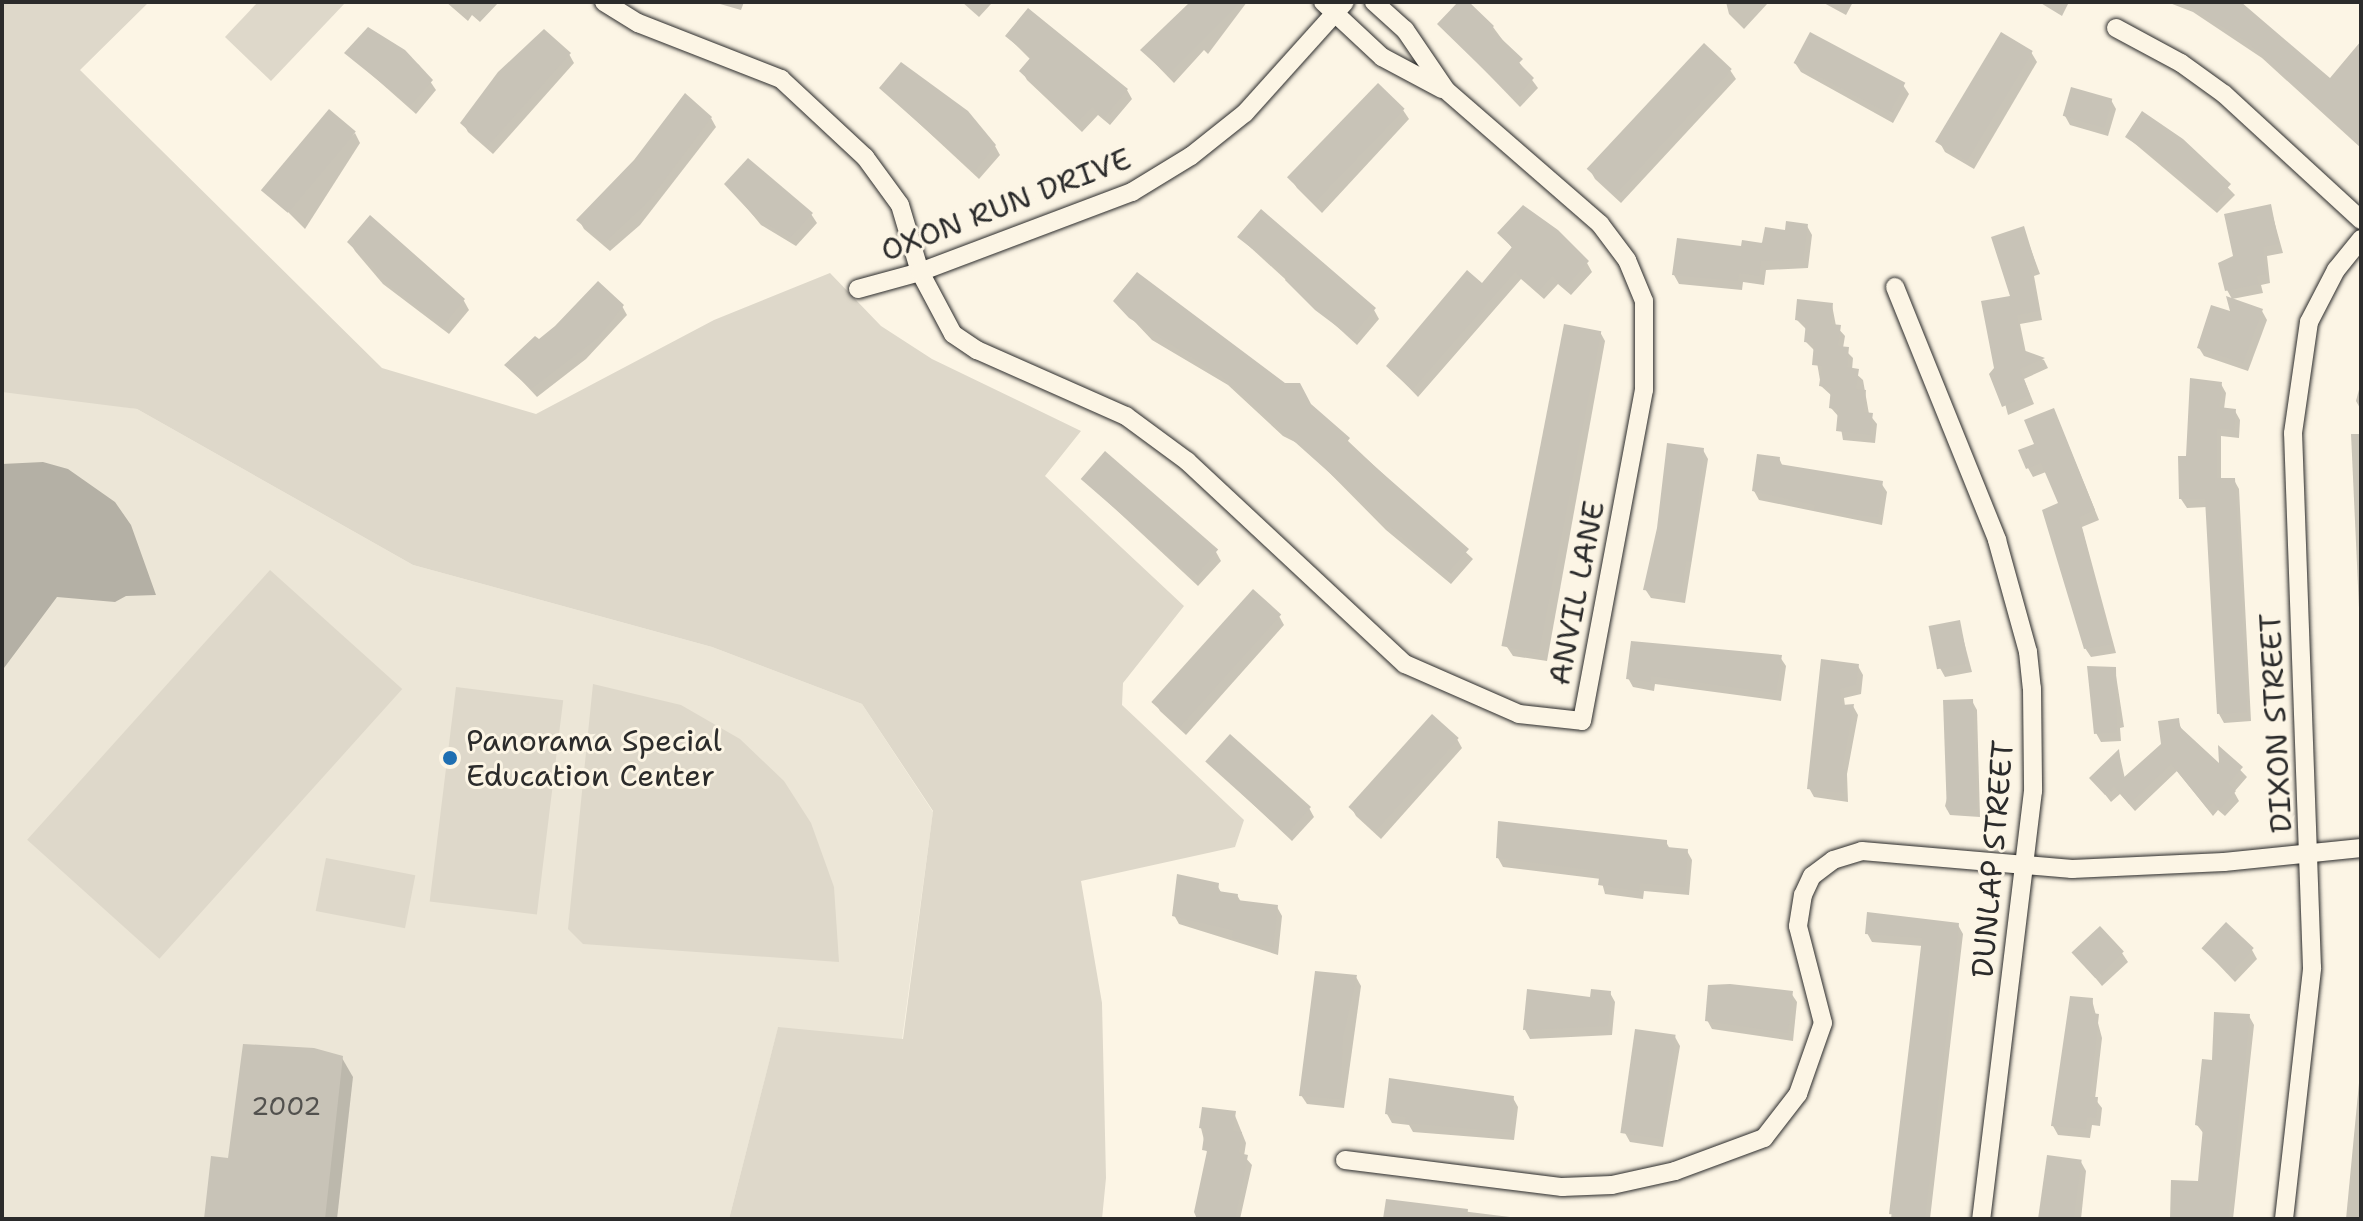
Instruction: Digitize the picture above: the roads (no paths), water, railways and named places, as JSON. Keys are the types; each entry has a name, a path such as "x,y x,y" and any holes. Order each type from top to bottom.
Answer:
{"street":[{"path":"604,2 638,23 781,79 865,157 900,205 920,272"},
{"name":"ANVIL LANE","path":"920,272 953,334 977,350 1126,416 1187,461 1405,664 1519,714 1582,721 1644,390 1644,301 1627,260 1600,224 1446,90 1405,30 1374,2"},
{"path":"1334,6 1382,57 1446,90"},
{"name":"OXON RUN DRIVE","path":"858,289 920,272 1132,192 1180,163 1245,113 1334,6"},
{"path":"2116,28 2181,63 2224,94 2361,220"},
{"name":"DIXON STREET","path":"2284,1219 2312,968 2311,855 2293,433 2309,322 2336,270 2361,239"},
{"name":"DUNLAP STREET","path":"1895,287 1997,540 2028,652 2033,791 1981,1219"},
{"path":"1345,1160 1562,1187 1612,1185 1675,1171 1756,1143 1785,1116 1798,1094 1823,1023 1798,926 1803,895 1812,876 1833,860 1862,851 2026,867 2157,867 2361,848"}],"place":[{"name":"Panorama Special Education Center","path":"450,758"}]}
